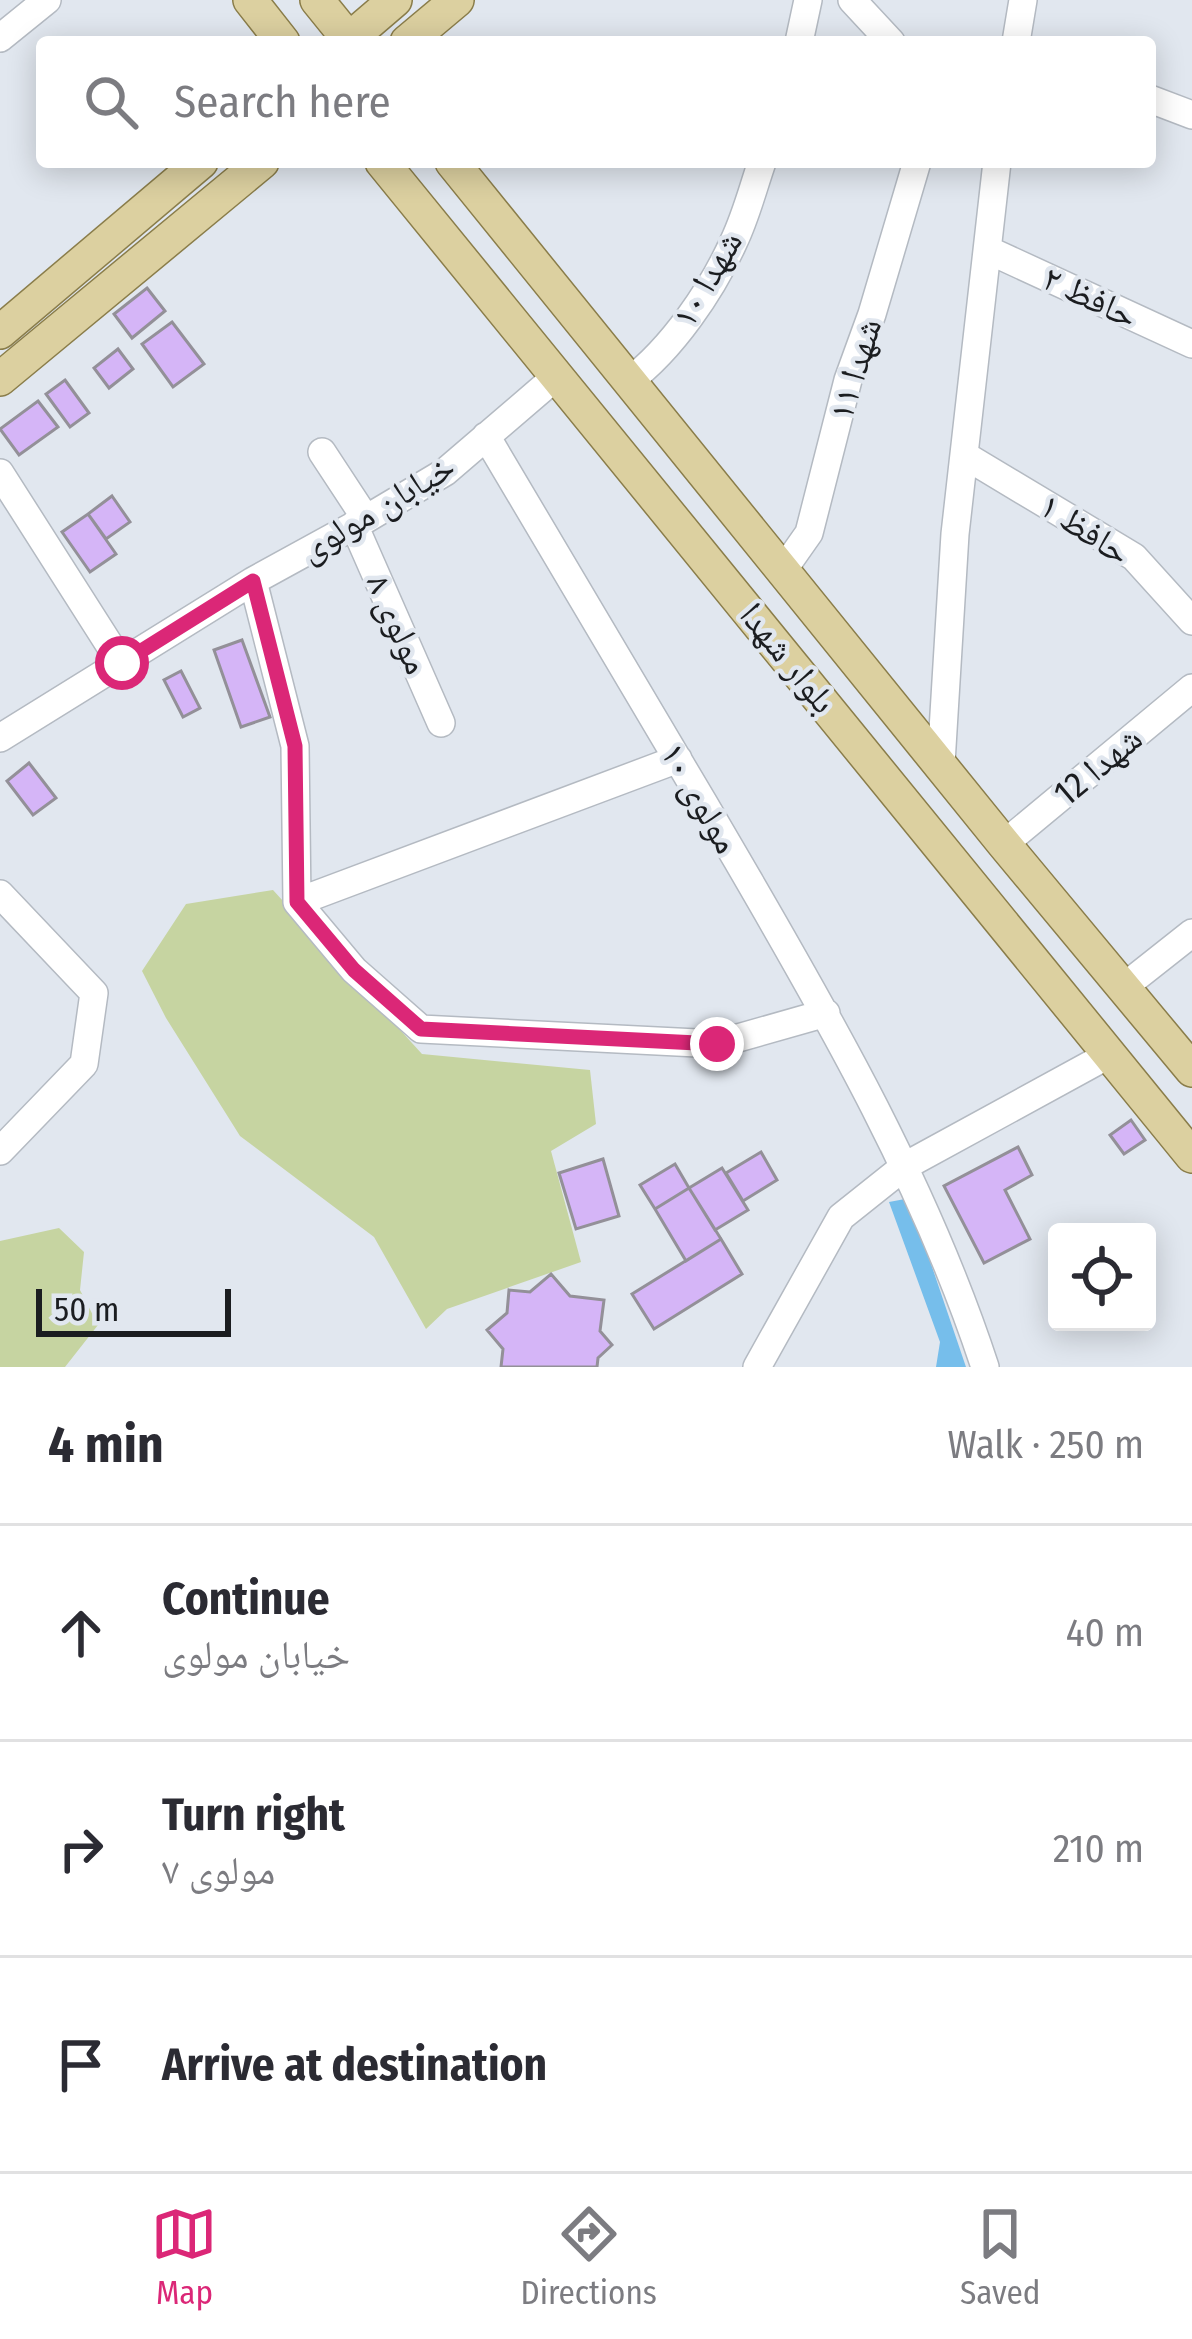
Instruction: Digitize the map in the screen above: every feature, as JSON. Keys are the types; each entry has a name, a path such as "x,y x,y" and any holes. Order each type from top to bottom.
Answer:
{"main road":[{"path":"250,0 278,36"},
{"path":"317,0 345,36"},
{"path":"355,36 395,0"},
{"path":"413,36 457,0"},
{"path":"0,332 194,168"},
{"path":"0,379 255,168"},
{"name":"بلوار شهدا","path":"387,168 1192,1156"},
{"name":"بلوار شهدا","path":"457,168 1192,1070"}],"street":[{"path":"0,38 47,0"},
{"path":"800,36 808,0"},
{"path":"851,0 885,36"},
{"path":"1017,36 1023,0"},
{"path":"1156,101 1192,115"},
{"name":"شهدا ۱۰","path":"629,381 686,324 734,242 761,168"},
{"name":"شهدا ۱۱","path":"783,570 809,533 848,380 915,168"},
{"path":"940,764 955,534 996,168"},
{"name":"حافظ ۲","path":"988,250 1192,344"},
{"name":"خیابان مولوی","path":"0,738 253,581 445,472 558,375"},
{"name":"مولوی ۱۰","path":"486,436 826,1013 905,1166 967,1312 985,1367"},
{"name":"مولوی ۸","path":"322,452 360,522 441,723"},
{"name":"حافظ ۱","path":"964,454 1134,557 1192,621"},
{"path":"0,473 122,663"},
{"path":"253,581 295,746 297,902 354,970 421,1029 717,1044 826,1013"},
{"name":"شهدا 12","path":"1004,844 1192,688"},
{"path":"297,902 678,760"},
{"path":"0,894 94,993 83,1064 0,1150"},
{"path":"1125,986 1192,933"},
{"path":"757,1367 841,1217 905,1166 1110,1054"}],"green space":[{"path":"273,890 422,1054 590,1070 596,1124 551,1151 581,1262 447,1309 426,1329 374,1237 240,1136 142,971 186,904"},
{"path":"59,1228 84,1252 80,1290 98,1325 65,1367 0,1367 0,1241"}],"water":[{"path":"905,1199 966,1367 936,1367 940,1342 889,1202"}],"building":[{"path":"147,288 165,311 132,338 114,314"},
{"path":"172,322 204,364 173,387 142,344"},
{"path":"118,349 133,369 109,388 94,368"},
{"path":"65,380 89,413 70,427 46,394"},
{"path":"38,401 58,427 19,455 0,429"},
{"path":"112,496 130,522 106,539 88,514"},
{"path":"88,514 116,554 90,572 62,532"},
{"path":"242,640 270,717 241,727 214,650"},
{"path":"181,671 200,708 183,717 164,680"},
{"path":"29,763 56,798 33,815 7,781"},
{"path":"1131,1120 1145,1140 1124,1154 1110,1135"},
{"path":"1018,1147 1032,1175 1005,1190 1030,1239 984,1263 944,1186"},
{"path":"761,1152 777,1180 743,1201 726,1173"},
{"path":"603,1159 619,1216 576,1229 559,1173"},
{"path":"675,1164 689,1188 655,1209 640,1185"},
{"path":"722,1168 748,1210 715,1230 689,1188"},
{"path":"689,1188 721,1239 686,1261 655,1209"},
{"path":"721,1239 742,1274 654,1329 632,1294"},
{"path":"551,1274 570,1296 604,1300 600,1331 612,1345 598,1358 597,1367 501,1367 503,1349 487,1330 507,1313 509,1290 530,1292"}],"route":[{"path":"122,663 253,581 295,746 297,902 354,970 421,1029 717,1044"}]}
